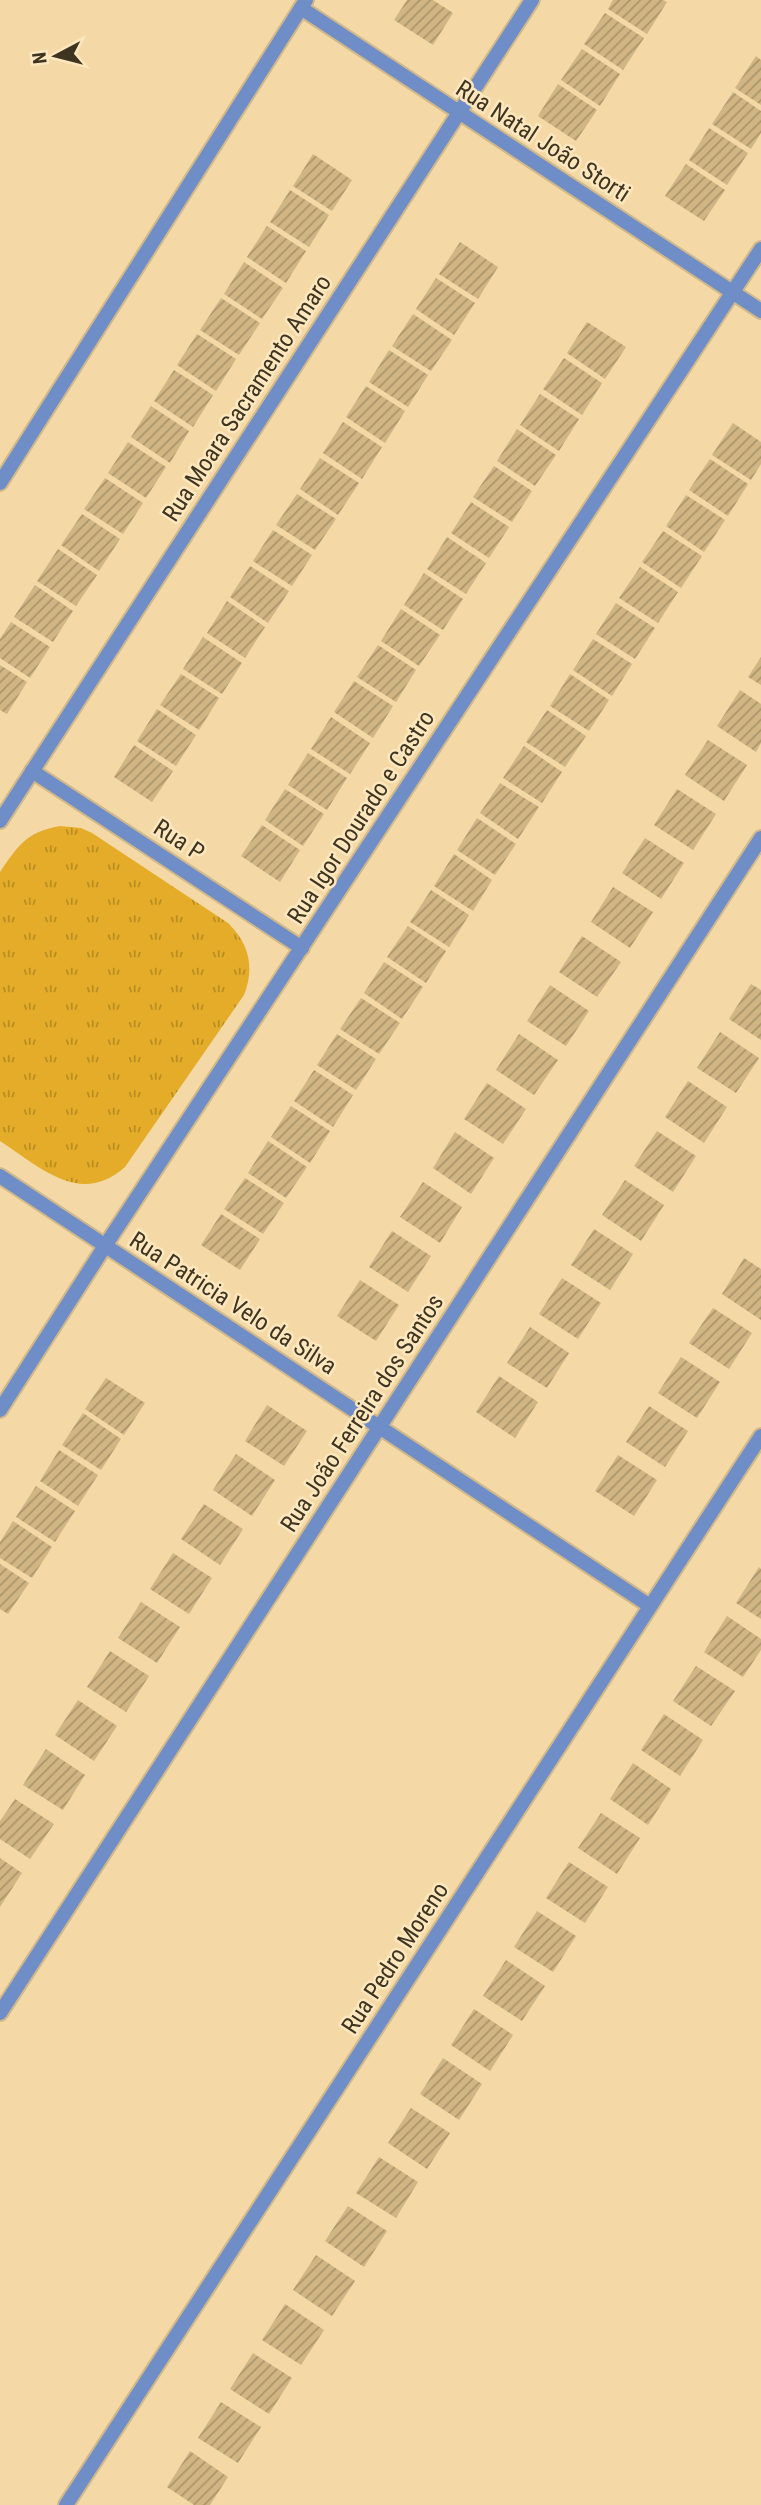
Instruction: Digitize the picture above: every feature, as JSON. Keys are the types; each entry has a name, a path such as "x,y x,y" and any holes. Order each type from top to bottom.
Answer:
{"street":[{"name":"Rua Moara Sacramento Amaro","path":"0,821 532,0"},
{"name":"Rua Natal João Storti","path":"304,4 459,113 761,311"},
{"path":"0,483 304,4"},
{"name":"Rua Igor Dourado e Castro","path":"0,1410 761,249"},
{"name":"Rua P","path":"32,771 302,948"},
{"name":"Rua João Ferreira dos Santos","path":"0,2013 761,838"},
{"name":"Rua Patricia Velo da Silva","path":"0,1176 650,1606"},
{"name":"Rua Pedro Moreno","path":"66,2505 761,1436"}],"green space":[{"path":"60,826 81,828 92,833 228,923 245,947 249,966 244,995 125,1167 108,1178 92,1183 61,1179 0,1141 0,872 31,836"}],"building":[{"path":"407,0 433,0 453,13 433,45 394,20"},
{"path":"613,0 667,2 647,34 608,9"},
{"path":"605,13 644,38 623,70 584,44"},
{"path":"582,49 620,74 600,106 561,80"},
{"path":"756,56 761,60 761,105 735,88"},
{"path":"558,84 597,110 576,141 538,116"},
{"path":"733,92 761,111 761,133 751,149 712,124"},
{"path":"709,128 748,153 727,185 689,160"},
{"path":"313,154 352,180 332,211 293,186"},
{"path":"686,164 725,190 704,221 665,196"},
{"path":"290,190 329,215 309,247 270,222"},
{"path":"267,226 306,251 286,283 247,257"},
{"path":"460,242 498,267 478,299 439,274"},
{"path":"244,262 283,288 262,319 224,294"},
{"path":"436,278 475,303 454,335 416,309"},
{"path":"221,298 260,323 239,355 200,330"},
{"path":"413,314 452,340 431,371 392,346"},
{"path":"587,322 626,347 605,379 567,353"},
{"path":"197,334 236,359 216,391 177,365"},
{"path":"389,350 428,375 408,407 369,382"},
{"path":"564,358 602,383 582,415 543,389"},
{"path":"174,370 213,395 193,427 154,401"},
{"path":"366,386 405,411 385,443 346,417"},
{"path":"540,394 579,419 559,451 520,425"},
{"path":"151,406 189,431 170,463 131,437"},
{"path":"343,422 382,447 362,479 323,453"},
{"path":"733,423 761,442 761,464 751,480 712,455"},
{"path":"517,429 556,455 535,486 497,461"},
{"path":"128,442 166,467 146,498 108,473"},
{"path":"320,458 359,483 338,515 300,489"},
{"path":"710,459 748,484 728,516 689,490"},
{"path":"494,466 532,491 512,522 473,497"},
{"path":"105,478 143,503 123,534 84,509"},
{"path":"297,494 336,519 315,550 276,525"},
{"path":"686,495 725,520 704,552 666,526"},
{"path":"471,502 509,527 489,558 451,533"},
{"path":"82,514 120,539 99,571 61,545"},
{"path":"273,530 312,555 292,586 253,561"},
{"path":"663,531 702,556 681,588 642,562"},
{"path":"447,537 486,563 466,594 427,569"},
{"path":"58,549 97,575 76,606 37,581"},
{"path":"250,566 289,591 268,623 230,597"},
{"path":"640,567 678,592 658,623 619,598"},
{"path":"424,573 463,599 443,630 404,605"},
{"path":"35,585 73,611 53,642 14,617"},
{"path":"227,601 265,627 245,658 207,633"},
{"path":"616,603 655,628 635,659 596,634"},
{"path":"401,609 440,635 419,666 381,641"},
{"path":"11,622 50,647 30,678 0,658 0,639"},
{"path":"203,637 242,663 222,694 183,669"},
{"path":"593,639 632,664 612,696 573,670"},
{"path":"378,645 416,670 396,702 357,677"},
{"path":"761,657 761,685 748,677"},
{"path":"0,665 27,682 7,714 0,710"},
{"path":"181,674 219,698 199,730 160,705"},
{"path":"570,674 609,700 589,731 550,706"},
{"path":"354,681 393,706 373,738 334,712"},
{"path":"740,690 761,704 761,743 756,752 717,726"},
{"path":"157,709 196,735 176,766 137,741"},
{"path":"547,710 586,736 565,767 526,742"},
{"path":"331,717 370,743 350,774 311,749"},
{"path":"708,740 747,765 724,801 685,775"},
{"path":"134,745 173,771 152,802 114,777"},
{"path":"524,746 562,772 542,803 503,778"},
{"path":"308,753 347,778 327,810 288,785"},
{"path":"500,783 539,807 518,839 480,813"},
{"path":"285,789 324,814 303,846 265,820"},
{"path":"677,789 716,814 693,850 654,825"},
{"path":"477,818 516,844 495,875 457,850"},
{"path":"262,825 300,850 280,882 241,856"},
{"path":"645,838 684,863 661,899 622,873"},
{"path":"454,854 492,880 473,911 434,886"},
{"path":"613,887 653,912 630,948 591,922"},
{"path":"431,890 469,915 449,947 410,922"},
{"path":"408,926 446,951 426,983 387,957"},
{"path":"582,936 621,962 597,997 559,972"},
{"path":"384,962 423,987 402,1019 364,993"},
{"path":"751,984 761,990 761,1040 729,1019"},
{"path":"550,985 589,1011 566,1046 527,1021"},
{"path":"361,998 400,1023 379,1054 340,1029"},
{"path":"720,1032 759,1058 736,1093 697,1068"},
{"path":"337,1034 376,1059 356,1090 317,1065"},
{"path":"519,1034 558,1060 534,1095 496,1070"},
{"path":"314,1070 353,1095 333,1127 294,1101"},
{"path":"688,1081 727,1107 704,1143 665,1117"},
{"path":"487,1083 526,1109 503,1144 464,1119"},
{"path":"291,1106 330,1131 310,1163 271,1137"},
{"path":"657,1131 696,1156 673,1192 634,1166"},
{"path":"455,1132 494,1158 471,1194 433,1168"},
{"path":"268,1141 307,1167 286,1198 248,1173"},
{"path":"245,1178 284,1203 263,1234 224,1209"},
{"path":"625,1180 664,1205 641,1241 602,1215"},
{"path":"423,1182 462,1207 440,1243 400,1217"},
{"path":"221,1214 260,1239 240,1270 201,1245"},
{"path":"594,1229 633,1254 610,1290 571,1265"},
{"path":"392,1231 431,1256 408,1292 369,1267"},
{"path":"744,1258 761,1269 761,1320 722,1294"},
{"path":"562,1278 601,1303 578,1339 539,1314"},
{"path":"360,1280 399,1305 376,1341 337,1316"},
{"path":"713,1308 752,1333 729,1369 689,1343"},
{"path":"530,1327 569,1353 547,1388 507,1363"},
{"path":"681,1357 720,1382 697,1418 658,1393"},
{"path":"499,1376 538,1402 515,1438 476,1412"},
{"path":"106,1378 145,1403 124,1435 85,1409"},
{"path":"267,1405 307,1431 284,1466 245,1441"},
{"path":"649,1406 688,1431 665,1467 626,1442"},
{"path":"83,1413 121,1439 101,1470 62,1445"},
{"path":"59,1450 98,1475 78,1506 40,1481"},
{"path":"236,1454 275,1480 252,1516 213,1490"},
{"path":"618,1455 657,1480 634,1516 595,1491"},
{"path":"36,1486 75,1511 55,1542 16,1517"},
{"path":"204,1504 243,1529 220,1565 181,1539"},
{"path":"13,1521 52,1547 32,1578 0,1558 0,1542"},
{"path":"173,1553 212,1578 189,1614 150,1589"},
{"path":"0,1564 29,1583 8,1614 0,1609"},
{"path":"759,1567 761,1569 761,1619 736,1603"},
{"path":"141,1602 180,1627 157,1663 118,1638"},
{"path":"727,1616 761,1639 761,1650 743,1677 704,1652"},
{"path":"110,1651 149,1676 126,1712 87,1687"},
{"path":"696,1666 735,1691 711,1726 673,1701"},
{"path":"78,1700 117,1726 94,1761 55,1735"},
{"path":"664,1714 703,1740 680,1776 641,1750"},
{"path":"46,1749 85,1775 63,1810 23,1785"},
{"path":"633,1763 671,1789 648,1825 610,1799"},
{"path":"15,1799 54,1824 30,1859 0,1839 0,1821"},
{"path":"601,1813 640,1838 617,1874 578,1848"},
{"path":"0,1858 22,1873 0,1907"},
{"path":"569,1862 608,1887 585,1923 546,1898"},
{"path":"537,1911 576,1936 553,1972 514,1947"},
{"path":"506,1960 545,1986 522,2021 483,1996"},
{"path":"474,2009 513,2035 490,2071 451,2045"},
{"path":"443,2058 482,2084 459,2120 420,2094"},
{"path":"411,2108 450,2133 427,2169 388,2143"},
{"path":"379,2157 418,2182 396,2218 356,2193"},
{"path":"348,2206 387,2231 364,2267 325,2241"},
{"path":"316,2255 355,2281 332,2316 293,2290"},
{"path":"285,2304 324,2330 301,2365 262,2340"},
{"path":"253,2353 292,2378 269,2414 230,2389"},
{"path":"221,2402 261,2427 238,2463 198,2438"},
{"path":"190,2451 228,2477 210,2505 194,2505 167,2487"}]}
